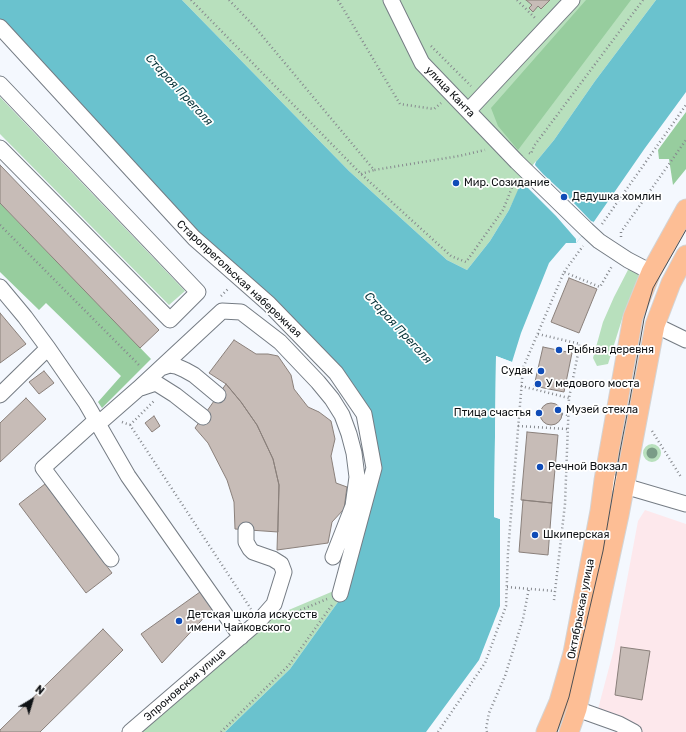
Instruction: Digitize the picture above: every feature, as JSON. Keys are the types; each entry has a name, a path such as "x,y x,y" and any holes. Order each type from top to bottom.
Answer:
{"main road":[{"name":"Октябрьская улица","path":"546,732 559,702 573,653 600,511 604,480 633,316 651,272 686,209"},
{"name":"Октябрьская улица","path":"568,732 577,709 619,515 656,325 671,282 686,255"}],"street":[{"name":"улица Канта","path":"391,0 422,63 501,146 522,174 619,254 651,272"},
{"path":"468,111 572,0"},
{"name":"Старопрегольская набережная","path":"0,28 194,238 269,304 336,373 364,414 374,468 340,594"},
{"path":"0,84 198,292 170,320 0,148"},
{"path":"0,287 25,317 101,420 128,476 241,637"},
{"path":"111,560 43,468 138,389 222,311 241,312 280,342 305,367 332,399 342,415 354,453 357,477 352,506 333,556"},
{"path":"656,325 686,340"},
{"path":"0,395 48,348"},
{"path":"161,368 170,365 185,370 218,395"},
{"path":"138,389 156,383 175,395 203,417"},
{"path":"604,480 686,504"},
{"name":"Эпроновская улица","path":"130,732 259,621 274,604 284,572 281,564 273,559 253,552 246,542 246,530"},
{"path":"577,709 619,724 634,732"}],"path":[{"path":"191,0 361,174 451,256 466,262 503,210 512,185 522,174"},
{"path":"229,0 254,26 374,170"},
{"path":"338,0 400,104 434,109 452,94"},
{"path":"517,0 546,28"},
{"path":"531,154 534,146 643,0"},
{"path":"427,42 473,88"},
{"path":"438,732 485,664 506,606 506,586 523,368 564,272 580,249 595,233 651,152 686,105"},
{"path":"564,272 600,287 619,254 621,232 686,140"},
{"path":"361,174 374,170 459,156 501,146"},
{"path":"0,225 141,366"},
{"path":"538,334 580,344 569,398 565,504 554,600"},
{"path":"521,386 569,398"},
{"path":"562,414 568,415"},
{"path":"101,420 130,425 259,621 267,624 340,594"},
{"path":"518,426 567,429"},
{"path":"650,427 681,477"},
{"path":"506,586 555,591"},
{"path":"487,732 486,729 489,713 505,676 523,619 529,588"},
{"path":"221,732 290,665 340,594"}],"shaded area":[{"path":"645,510 686,524 686,732 640,732 642,730 598,709 614,649 638,521"}],"green space":[{"path":"182,0 656,0 595,81 554,140 521,180 522,183 509,210 490,241 467,270 447,260 349,171"},
{"path":"586,0 631,0 518,150 498,126 491,108"},
{"path":"0,97 185,291 169,305 0,134"},
{"path":"686,112 686,169 673,185 669,159 659,159 658,150"},
{"path":"0,203 151,359 102,408 98,402 121,376 46,303 39,310 0,272"},
{"path":"630,266 641,271 623,316 608,364 597,366 593,358 603,322"},
{"path":"652,444 658,447 661,453 658,459 652,462 646,459 643,453 646,447"},
{"path":"348,588 290,669 225,732 130,732 265,620 336,590"}],"water":[{"name":"Старая Преголя","path":"0,0 182,0 349,171 447,260 467,270 490,241 509,210 521,180 554,140 595,81 656,0 686,0 686,92 593,223 576,243 566,243 549,263 521,333 512,362 496,356 494,517 500,519 500,606 479,660 426,732 225,732 290,669 348,588 366,513 370,413 199,238 0,23"}],"pier":[{"path":"536,161 535,165 543,174 591,221 594,222 576,243 576,239 556,216 523,183 519,183"},
{"path":"496,356 512,362 512,364 498,359 496,516 500,517 500,519 494,517"}],"building":[{"path":"526,0 550,0 541,9 538,6 533,12 529,8 532,5"},
{"path":"0,165 159,330 140,348 0,203"},
{"path":"569,278 597,289 579,333 551,322"},
{"path":"0,313 26,344 0,363"},
{"path":"234,340 256,354 278,356 291,375 294,389 308,407 319,412 331,421 335,439 331,456 336,483 347,487 344,509 332,522 328,543 277,550 279,485 273,459 257,425 241,402 226,384 209,373"},
{"path":"543,347 572,353 564,392 534,386"},
{"path":"44,371 54,383 39,394 29,382"},
{"path":"226,384 257,425 273,459 279,485 278,532 235,529 234,502 227,480 208,443 195,428"},
{"path":"26,398 46,419 0,462 0,423"},
{"path":"551,403 559,406 562,414 559,422 551,425 543,422 540,414 543,406"},
{"path":"154,416 160,426 152,432 145,423"},
{"name":"Речной Вокзал","path":"527,432 558,435 552,503 521,500"},
{"path":"45,484 112,573 86,593 19,504"},
{"name":"Шкиперская","path":"523,500 552,503 548,555 519,552"},
{"name":"Детская школа искусств имени Чайковского","path":"200,592 212,609 162,663 141,634"},
{"path":"103,629 123,650 40,732 0,732 0,730"},
{"path":"621,647 650,651 642,700 615,695"}],"tram line":[{"path":"557,732 569,697 603,551 644,319 653,288 686,230"}],"place":[{"name":"Мир. Созидание","path":"456,183"},
{"name":"Дедушка хомлин","path":"564,197"},
{"name":"Рыбная деревня","path":"559,350"},
{"name":"Судак","path":"541,371"},
{"name":"У медового моста","path":"538,384"},
{"name":"Музей стекла","path":"558,410"},
{"name":"Птица счастья","path":"539,413"},
{"name":"Речной Вокзал","path":"540,467"},
{"name":"Шкиперская","path":"535,535"},
{"name":"Детская школа искусств имени Чайковского","path":"179,621"}]}
